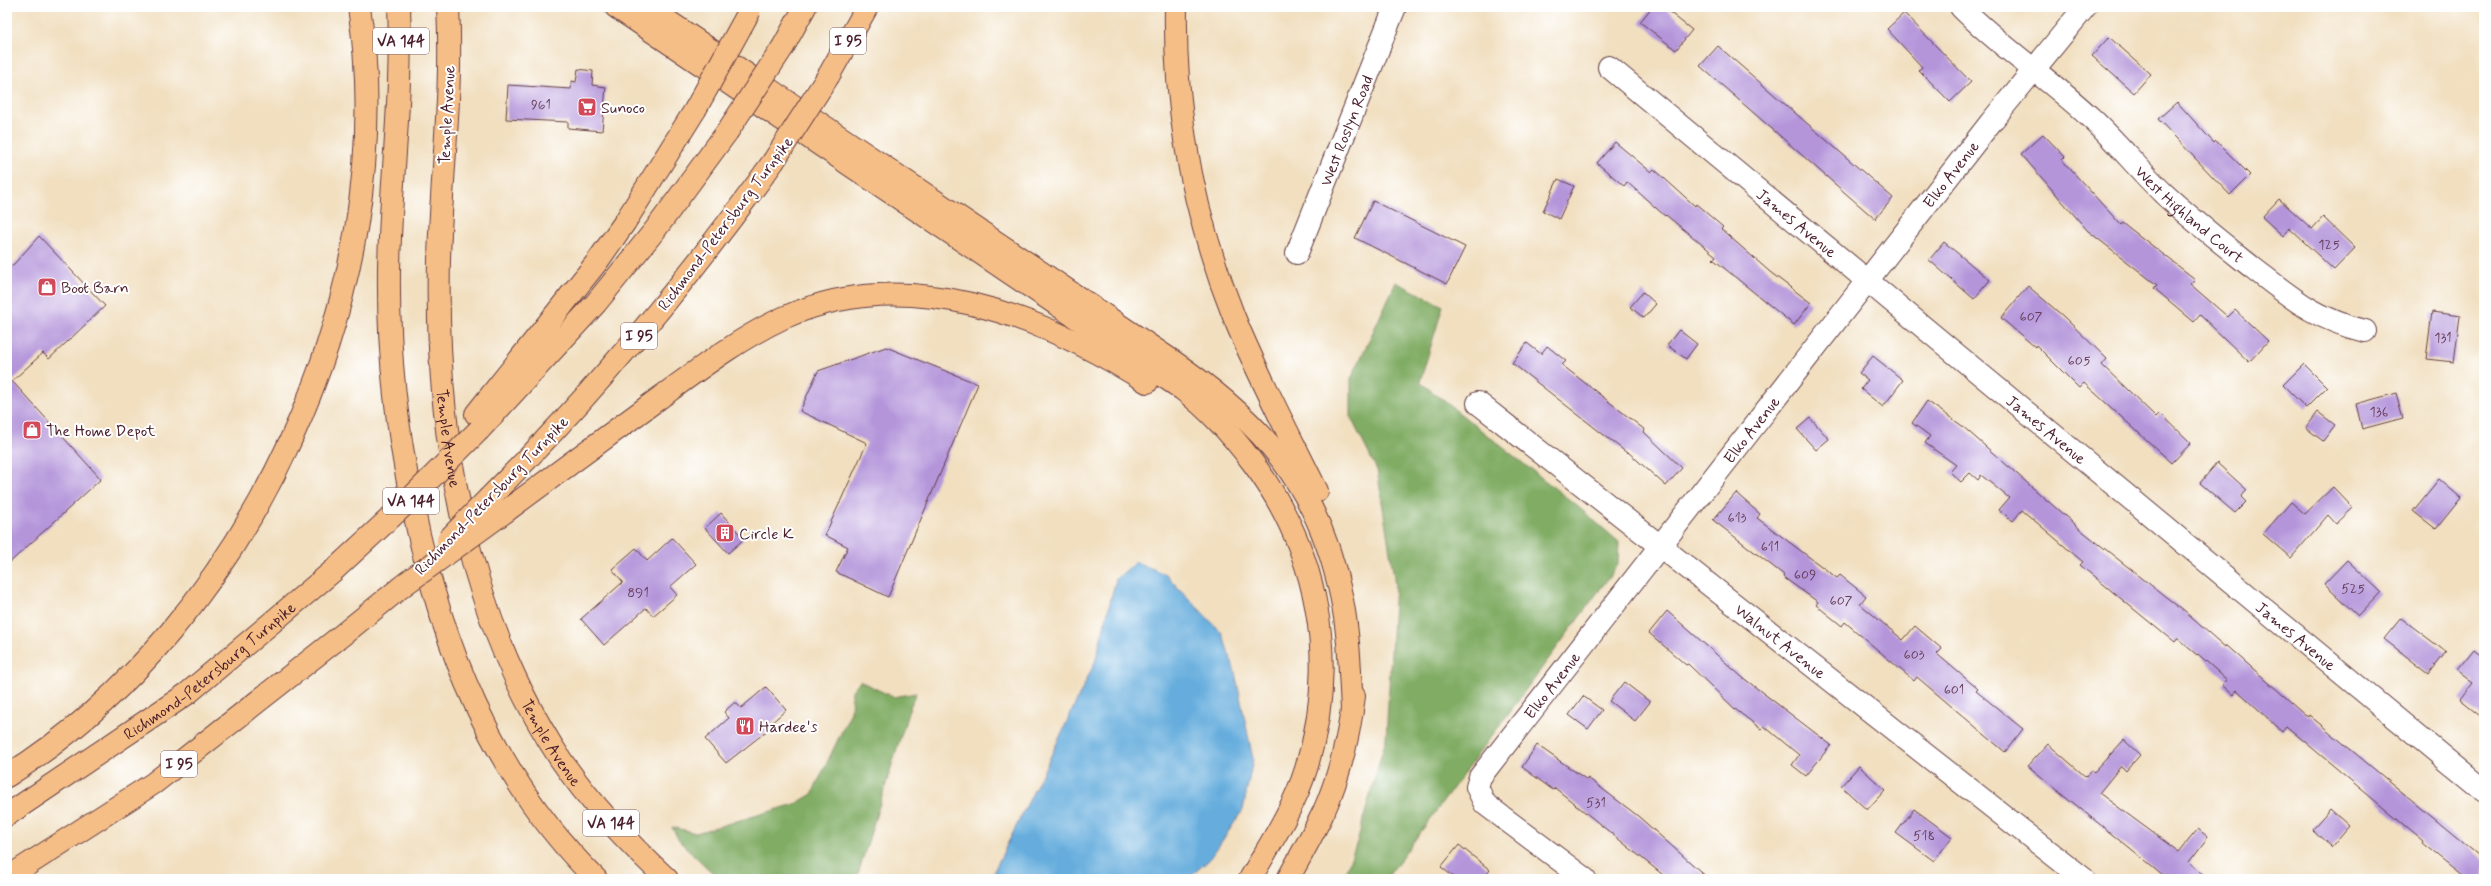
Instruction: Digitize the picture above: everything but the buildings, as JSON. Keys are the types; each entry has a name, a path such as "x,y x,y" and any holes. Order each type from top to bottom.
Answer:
{"main road":[{"path":"7,776 54,744 90,714 131,675 192,605 250,519 281,463 303,414 338,308 353,242 360,190 365,124 364,67 359,7"},
{"name":"VA 144","path":"399,7 401,74 389,272 391,355 403,458 426,572 462,678 501,756 548,827 596,879"},
{"name":"Temple Avenue","path":"448,7 450,76 440,212 440,344 452,474 466,536 485,600 502,645 518,683 548,740 578,784 600,812 667,879"},
{"path":"616,7 1182,389 1220,422 1262,476 1292,529 1306,562 1318,616 1323,665 1320,708 1305,770 1292,802 1250,879"},
{"path":"648,7 1186,371 1237,409 1260,433 1297,481 1321,529 1334,566 1342,596 1348,644 1352,710"},
{"name":"Richmond-Petersburg Turnpike","path":"7,815 188,693 334,571 402,507 477,422 596,303 655,230 727,132 783,47 805,7"},
{"name":"Richmond-Petersburg Turnpike","path":"7,878 154,783 342,636 498,504 683,283 773,162 829,75 867,7"},
{"path":"1176,7 1180,114 1188,165 1205,232 1235,318 1327,512 1344,555 1353,587 1361,644 1352,710 1336,778 1324,811 1288,879"},
{"path":"477,422 597,262 625,222 695,110 751,8"},
{"path":"498,504 716,356 783,318 810,308 857,298 899,295 929,296 985,306 1010,314 1069,340 1138,376 1175,400 1205,423 1262,476"}],"street":[{"name":"West Roslyn Road","path":"1297,253 1395,7"},
{"name":"West Highland Court","path":"1961,7 1991,35 2093,119 2164,193 2247,263 2317,315 2340,325 2365,331"},
{"name":"Elko Avenue","path":"1585,879 1485,804 1479,795 1478,787 1480,776 1660,544 2034,69 2085,7"},
{"name":"James Avenue","path":"1609,67 2484,791"},
{"name":"Walnut Avenue","path":"1478,403 1660,544 2084,879"}],"green space":[{"path":"1396,282 1443,306 1420,382 1576,505 1619,542 1618,565 1386,879 1343,879 1357,842 1386,738 1395,584 1377,470 1351,418 1351,379"},
{"path":"860,681 893,697 916,693 909,710 856,879 719,879 679,841 672,827 696,833 795,804 812,794 851,712 852,690"}],"water":[{"path":"1136,562 1165,574 1222,633 1235,672 1253,759 1243,810 1209,860 1187,879 990,879 1095,662 1116,579"}],"place":[{"name":"Sunoco","path":"587,107"},
{"name":"Boot Barn","path":"47,287"},
{"name":"The Home Depot","path":"32,430"},
{"name":"Circle K","path":"725,533"},
{"name":"Hardee's","path":"745,726"}]}
